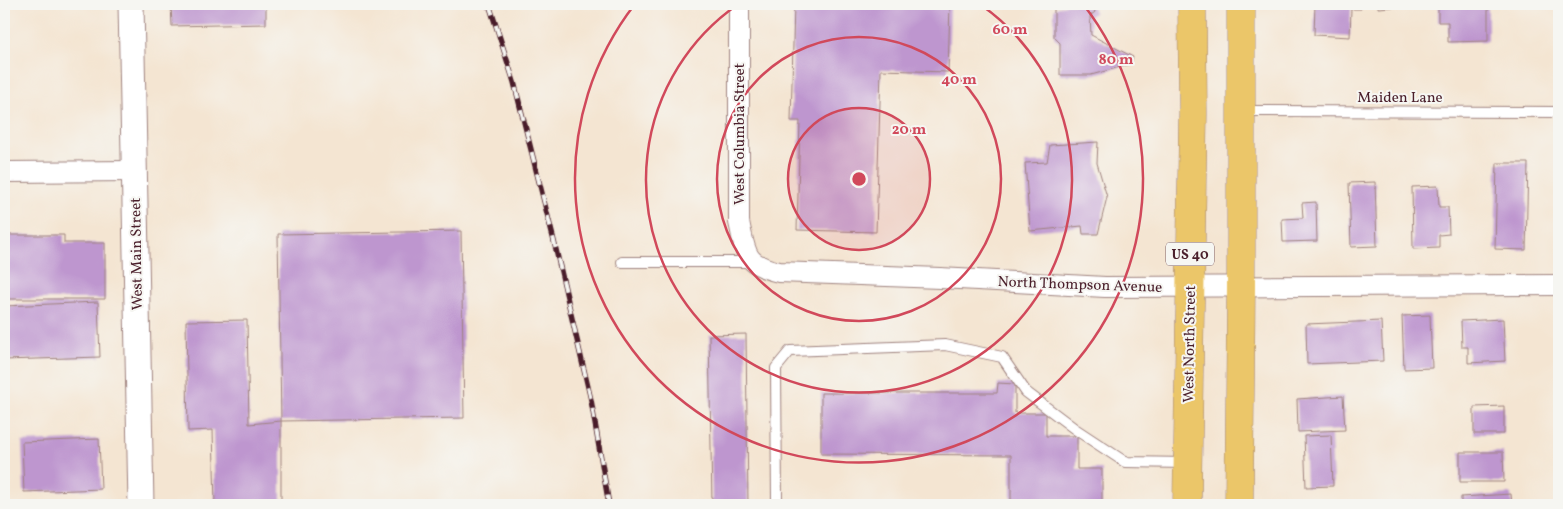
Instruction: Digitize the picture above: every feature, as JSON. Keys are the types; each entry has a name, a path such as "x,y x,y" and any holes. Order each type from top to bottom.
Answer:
{"main road":[{"name":"West North Street","path":"1188,505 1193,113 1192,4"},
{"path":"1238,505 1242,4"}],"street":[{"name":"West Main Street","path":"131,4 141,505"},
{"name":"West Columbia Street","path":"739,4 739,222 745,249 753,262"},
{"path":"4,172 135,171"},
{"name":"North Thompson Avenue","path":"753,262 762,268 779,272 1105,287 1241,288 1559,285"}],"lane":[{"name":"Maiden Lane","path":"1241,111 1559,112"},
{"path":"622,262 753,262"},
{"path":"777,505 776,368 790,351 945,345 1002,357 1026,392 1075,429 1125,462 1188,463"}],"building":[{"path":"171,4 266,4 266,24 172,26"},
{"path":"794,4 950,4 948,72 881,70 876,232 797,230 800,121 791,121"},
{"path":"1067,4 1092,4 1095,12 1090,16 1091,35 1133,57 1131,64 1091,75 1060,75 1060,43 1054,37 1054,9"},
{"path":"1315,4 1361,4 1361,9 1351,9 1350,37 1314,35"},
{"path":"1378,4 1406,4 1406,6 1378,8"},
{"path":"1438,4 1488,4 1488,41 1448,42 1448,22 1438,22"},
{"path":"1098,142 1097,163 1107,197 1098,234 1083,234 1082,226 1030,231 1025,163 1047,162 1050,145"},
{"path":"1497,163 1528,163 1526,250 1495,249"},
{"path":"1375,182 1377,246 1351,247 1349,183"},
{"path":"1438,186 1439,207 1448,207 1449,234 1439,235 1439,248 1413,249 1412,187"},
{"path":"1316,202 1317,241 1283,242 1282,219 1303,218 1302,203"},
{"path":"461,231 464,418 281,421 278,234"},
{"path":"4,235 64,235 64,243 105,243 105,299 4,299"},
{"path":"98,302 100,357 4,360 4,306"},
{"path":"1430,315 1432,368 1404,369 1402,316"},
{"path":"1503,319 1505,361 1468,363 1468,347 1462,347 1461,321"},
{"path":"247,320 249,424 281,421 281,505 215,505 213,430 188,431 186,321"},
{"path":"1381,321 1383,361 1307,364 1306,324"},
{"path":"746,334 748,505 712,505 709,335"},
{"path":"998,383 1015,384 1015,413 1046,413 1046,436 1077,436 1077,469 1102,469 1102,505 1011,505 1011,455 821,454 821,393 997,393"},
{"path":"1343,396 1345,430 1298,432 1297,399"},
{"path":"1504,406 1504,434 1474,434 1474,407"},
{"path":"1331,435 1333,486 1306,487 1304,436"},
{"path":"99,439 101,489 24,492 22,442"},
{"path":"1460,452 1503,452 1504,482 1460,482"},
{"path":"1511,494 1512,505 1461,505 1461,497"}],"railway":[{"path":"489,4 514,82 553,237 591,400 609,505"}]}
